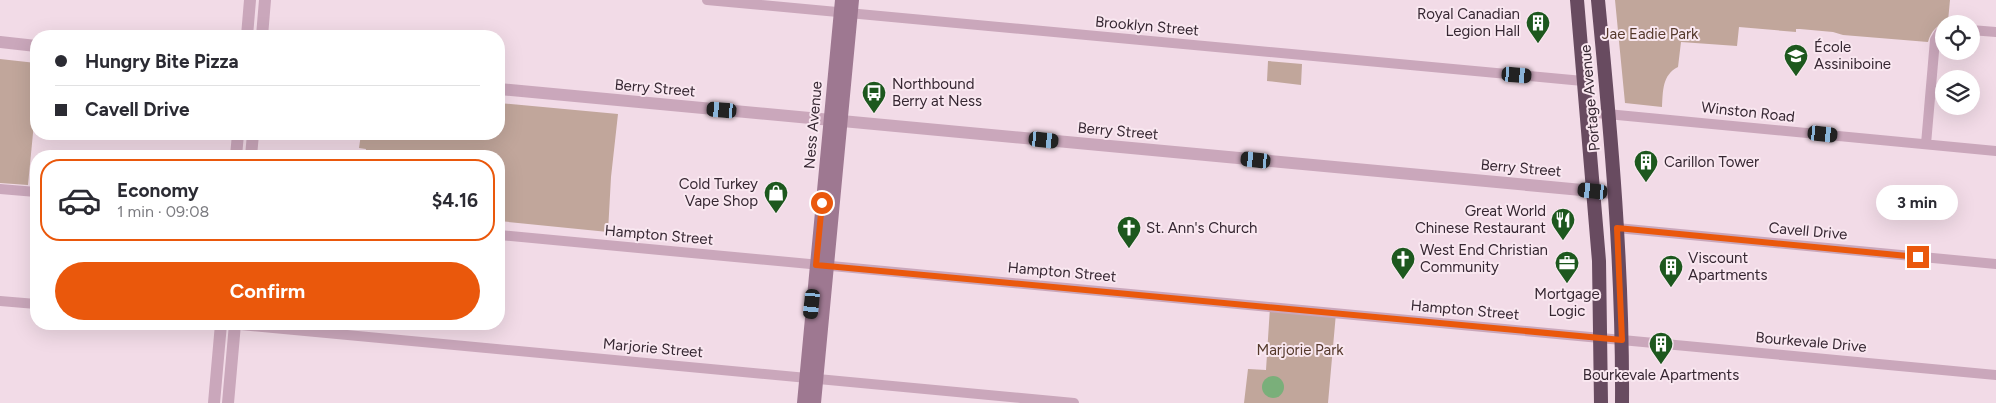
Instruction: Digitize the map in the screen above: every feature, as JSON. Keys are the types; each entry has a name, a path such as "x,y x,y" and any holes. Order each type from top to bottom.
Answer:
{"highway":[{"name":"Portage Avenue","path":"1577,0 1599,262 1601,403"},
{"name":"Portage Avenue","path":"1598,0 1617,228 1622,340 1622,403"}],"main road":[{"name":"Ness Avenue","path":"803,403 811,378 844,9 853,0"},
{"name":"Ness Avenue","path":"811,378 815,403"}],"street":[{"path":"248,30 250,0"},
{"path":"262,30 265,0"},
{"name":"Brooklyn Street","path":"707,0 844,9 1584,82"},
{"path":"1980,31 1996,32"},
{"path":"1926,144 1935,40"},
{"path":"0,42 30,45"},
{"name":"Berry Street","path":"505,90 1614,193"},
{"name":"Winston Road","path":"1586,112 1996,151"},
{"path":"0,189 30,192"},
{"name":"Cavell Drive","path":"1617,228 1996,264"},
{"name":"Hampton Street","path":"505,236 1622,340"},
{"path":"0,301 30,304"},
{"path":"214,403 220,330"},
{"path":"228,403 234,330"},
{"name":"Marjorie Street","path":"299,330 1074,403"},
{"name":"Bourkevale Drive","path":"1622,340 1996,375"}],"green space":[{"name":"Jae Eadie Park","path":"1615,0 1950,0 1949,15 1935,15 1935,29 1928,42 1843,35 1833,32 1800,29 1796,29 1796,32 1739,27 1737,46 1681,42 1678,67 1669,74 1664,84 1662,107 1625,103"},
{"path":"0,59 30,62 30,140 32,140 28,185 0,183"},
{"path":"1268,61 1302,64 1301,85 1267,81"},
{"path":"505,104 618,114 611,177 608,232 505,222 505,150 366,150 359,148 360,140 505,140"},
{"name":"Marjorie Park","path":"1270,307 1336,313 1328,403 1244,403 1248,369 1266,370"}],"shaded area":[{"path":"1269,376 1277,376 1284,383 1284,391 1277,398 1269,398 1262,391 1262,383"}],"place":[{"name":"Royal Canadian Legion Hall","path":"1538,44"},
{"name":"École Assiniboine","path":"1796,77"},
{"name":"Northbound Berry at Ness","path":"874,114"},
{"name":"Carillon Tower","path":"1646,183"},
{"name":"Cold Turkey Vape Shop","path":"776,214"},
{"name":"Great World Chinese Restaurant","path":"1563,241"},
{"name":"St. Ann's Church","path":"1129,249"},
{"name":"West End Christian Community","path":"1403,280"},
{"name":"Mortgage Logic","path":"1567,284"},
{"name":"Viscount Apartments","path":"1671,288"},
{"name":"Bourkevale Apartments","path":"1661,365"}],"route":[{"path":"822,203 816,265 1622,340 1617,228 1918,257"}]}
